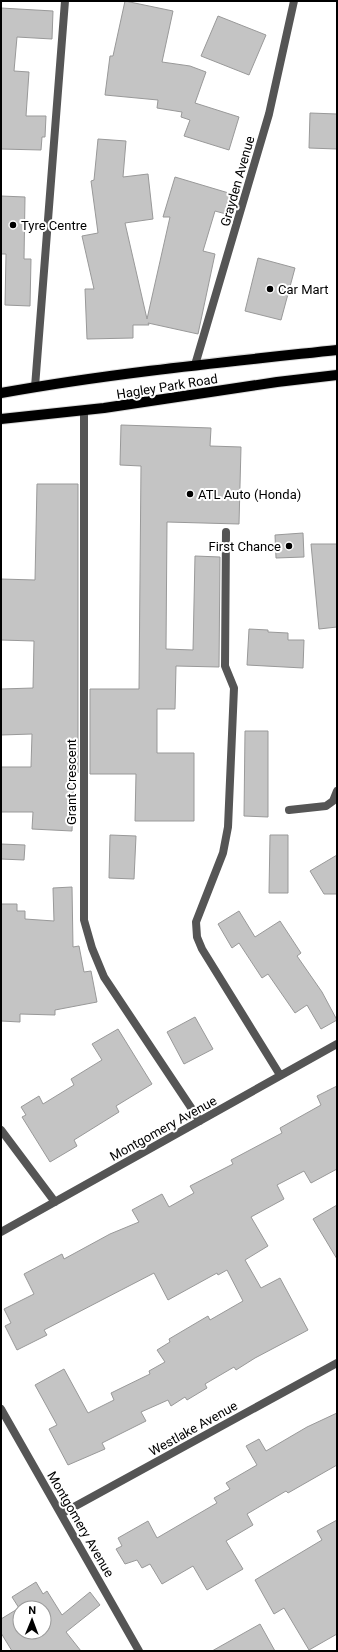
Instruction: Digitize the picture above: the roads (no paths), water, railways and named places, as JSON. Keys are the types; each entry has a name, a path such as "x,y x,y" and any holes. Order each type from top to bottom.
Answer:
{"main road":[{"name":"Hagley Park Road","path":"1,393 195,365 337,350"},
{"name":"Hagley Park Road","path":"1,419 84,411 277,382 337,375"}],"street":[{"path":"35,387 65,1"},
{"name":"Grayden Avenue","path":"195,365 270,114 294,1"},
{"name":"Grant Crescent","path":"84,411 84,920 92,948 104,977 200,1121"},
{"path":"226,532 225,666 234,688 228,827 223,853 196,922 197,936 202,949 280,1075"},
{"path":"289,810 326,806 333,800 337,791"},
{"name":"Montgomery Avenue","path":"1,1232 337,1044"},
{"path":"1,1130 55,1202"},
{"name":"Westlake Avenue","path":"61,1514 337,1363"},
{"name":"Montgomery Avenue","path":"1,1409 139,1651"}],"place":[{"name":"Tyre Centre","path":"13,225"},
{"name":"Car Mart","path":"270,289"},
{"name":"ATL Auto (Honda)","path":"190,494"},
{"name":"First Chance","path":"289,546"}]}
